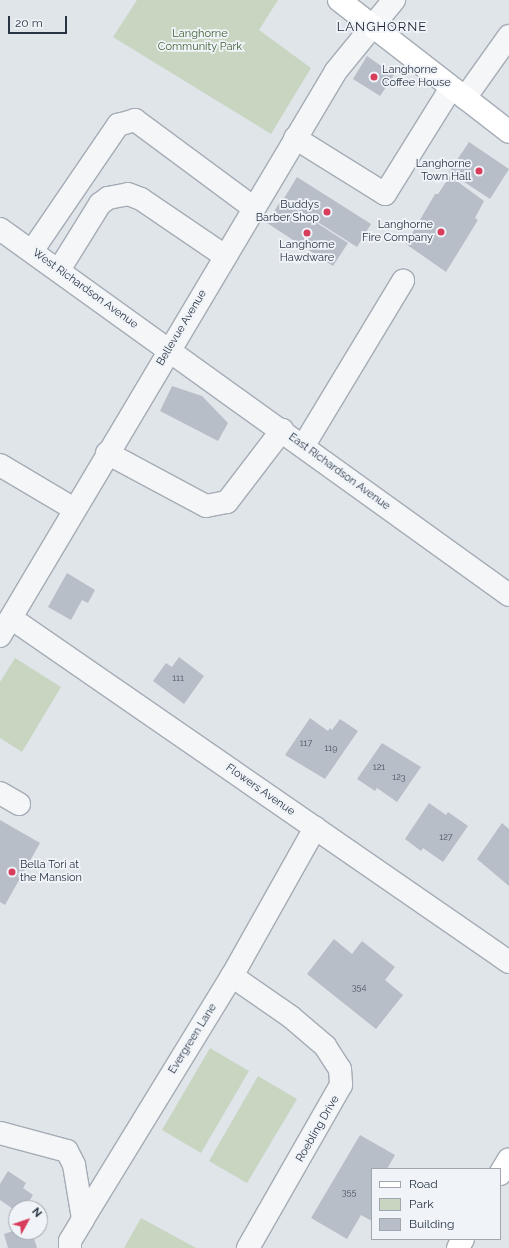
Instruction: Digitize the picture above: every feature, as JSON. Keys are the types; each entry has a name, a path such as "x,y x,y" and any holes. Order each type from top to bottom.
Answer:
{"main road":[{"path":"339,0 509,132"},
{"path":"501,1172 509,1159"}],"street":[{"name":"Bellevue Avenue","path":"5,627 224,256 336,71 394,0"},
{"path":"296,138 385,194 458,93 509,36"},
{"path":"32,251 118,125 135,120 254,208"},
{"path":"59,270 100,204 108,198 128,194 141,198 224,256"},
{"name":"West Richardson Avenue","path":"0,228 169,350"},
{"path":"304,445 403,281"},
{"name":"East Richardson Avenue","path":"169,350 304,445 509,595"},
{"path":"107,453 206,506 227,502 282,430"},
{"path":"0,465 74,509"},
{"name":"Flowers Avenue","path":"5,627 315,828 509,962"},
{"path":"0,793 19,804"},
{"name":"Evergreen Lane","path":"70,1248 70,1241 232,976 315,828"},
{"name":"Roebling Drive","path":"232,976 291,1017 325,1046 340,1069 341,1085 248,1248"},
{"path":"0,1133 67,1151 74,1166 83,1219"}],"green space":[{"name":"Langhorne Community Park","path":"137,0 278,0 259,30 311,68 271,134 113,37"},
{"path":"15,658 61,687 22,752 0,738 0,682"},
{"path":"210,1048 249,1071 201,1153 162,1130"},
{"path":"258,1076 297,1099 247,1183 209,1161"},
{"path":"141,1218 196,1248 124,1248"}],"building":[{"name":"Langhorne Coffee House","path":"367,56 394,75 380,96 353,79"},
{"name":"Langhorne Town Hall","path":"469,142 509,169 490,199 449,172"},
{"name":"Langhorne Fire Company","path":"450,176 484,201 475,218 478,220 446,272 406,244 435,194 438,194"},
{"name":"Buddys Barber Shop","path":"297,177 371,224 357,247 283,200"},
{"name":"Langhorne Hawdware","path":"281,200 348,243 333,266 267,223"},
{"path":"172,386 202,396 228,423 218,441 160,411"},
{"path":"67,573 95,590 88,603 82,600 71,620 48,607"},
{"path":"179,657 204,676 184,704 153,681 166,663 172,667"},
{"path":"310,718 328,731 330,728 332,730 340,719 358,731 325,779 285,755"},
{"path":"382,743 421,767 397,802 377,788 375,791 357,779"},
{"path":"429,803 446,815 448,812 468,826 443,862 423,848 421,851 405,839"},
{"name":"Bella Tori at the Mansion","path":"0,820 40,843 5,905 0,902"},
{"path":"502,823 509,829 509,886 477,859"},
{"path":"334,939 352,954 362,941 395,967 385,980 403,995 376,1029 307,974"},
{"path":"360,1135 395,1155 388,1168 371,1168 371,1220 361,1215 347,1239 311,1218"},
{"path":"8,1171 26,1183 23,1188 33,1195 30,1200 8,1200 8,1206 0,1200 0,1184"},
{"path":"8,1233 8,1240 34,1240 37,1248 8,1248 4,1234"}],"place":[{"name":"Langhorne Coffee House","path":"374,77"},
{"name":"Langhorne Town Hall","path":"479,171"},
{"name":"Buddys Barber Shop","path":"327,212"},
{"name":"Langhorne Fire Company","path":"441,232"},
{"name":"Langhorne Hawdware","path":"307,233"},
{"name":"Bella Tori at the Mansion","path":"12,872"}],"district":[{"name":"LANGHORNE","path":"382,27"}]}
